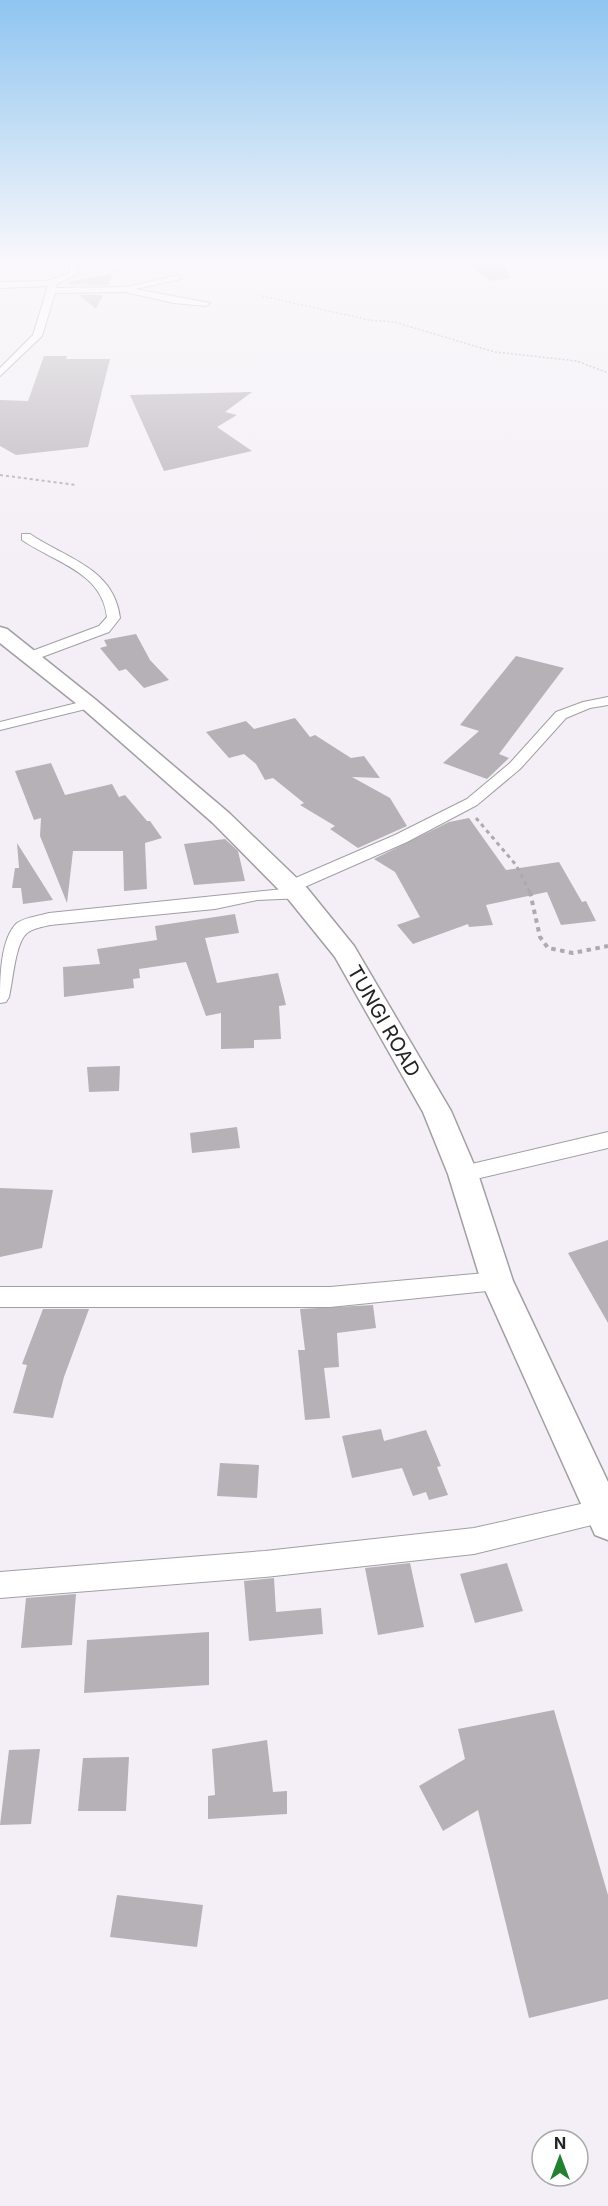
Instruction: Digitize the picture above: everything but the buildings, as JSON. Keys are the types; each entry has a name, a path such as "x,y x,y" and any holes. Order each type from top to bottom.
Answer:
{"main road":[{"name":"TUNGI ROAD","path":"0,633 89,704 221,819 294,890 350,962 436,1111 463,1174 497,1281 605,1516"}],"street":[{"path":"26,537 92,575 110,593 114,604 114,618 104,629 29,657"},
{"path":"0,997 14,938 20,929 49,919 215,903 294,890 466,806 521,760 555,718 573,707 608,701"},
{"path":"0,726 89,704"},
{"path":"463,1174 608,1140"},
{"path":"1,1301 330,1297 497,1281"},
{"path":"0,1585 265,1564 474,1541 605,1516"}],"path":[{"path":"582,363 608,373"},
{"path":"0,475 76,484"},
{"path":"466,806 510,852 529,886 541,941 551,950 571,953 608,946"}]}
